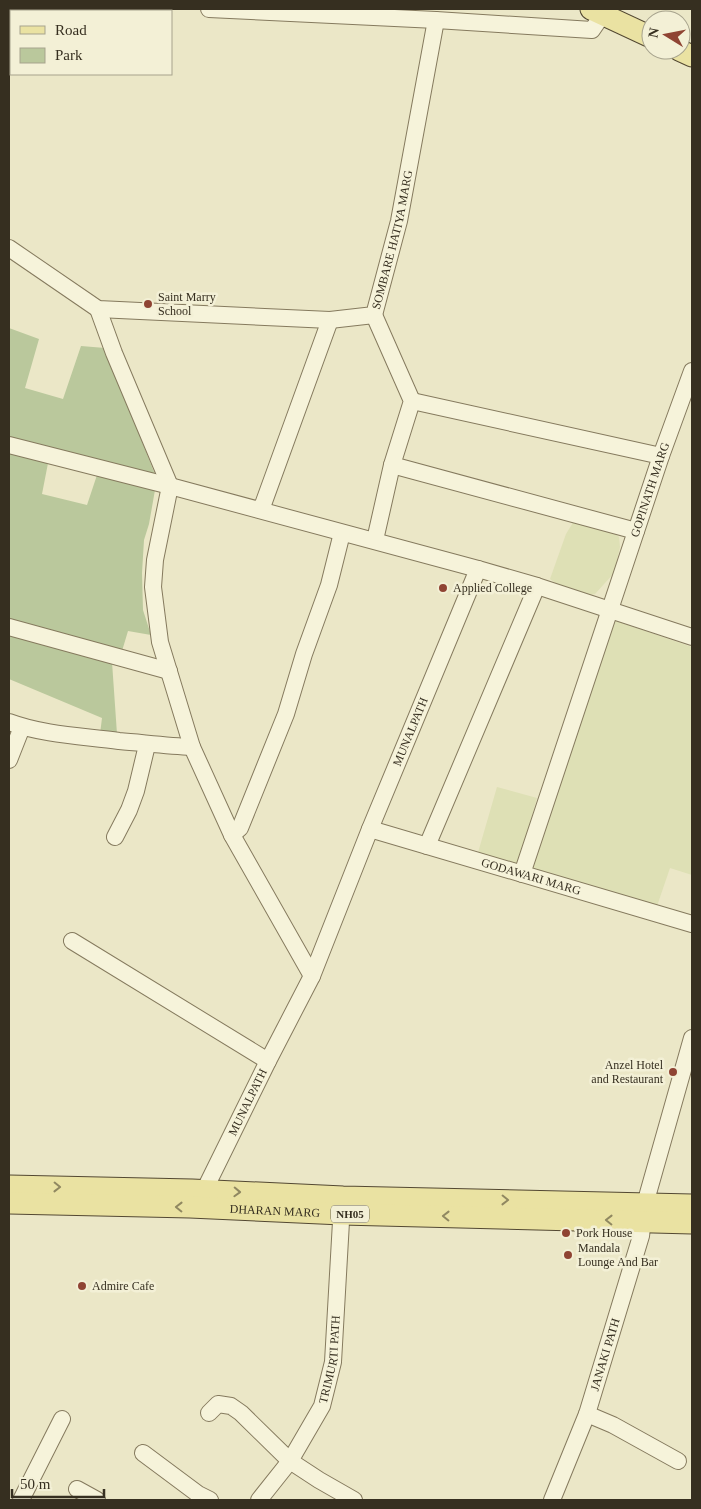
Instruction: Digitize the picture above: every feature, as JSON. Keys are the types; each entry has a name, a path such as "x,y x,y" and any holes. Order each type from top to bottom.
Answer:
{"main road":[{"path":"597,11 641,32"},
{"name":"DHARAN MARG","path":"9,1186 203,1199 342,1205 644,1212 692,1205"},
{"name":"DHARAN MARG","path":"9,1203 203,1199"},
{"name":"DHARAN MARG","path":"644,1212 692,1222"}],"street":[{"path":"209,9 592,30 597,11"},
{"name":"SOMBARE HATIYA MARG","path":"98,310 330,320 374,315 399,221 436,20"},
{"path":"9,248 98,310 170,486 155,560 152,587 160,642 192,747 232,835 312,976"},
{"path":"374,315 412,401 392,465 375,540"},
{"path":"261,510 330,320"},
{"name":"GOPINATH MARG","path":"522,874 609,609 692,371"},
{"path":"412,401 661,456"},
{"path":"9,445 261,510 342,533 375,540 537,586 692,637"},
{"path":"392,465 636,531"},
{"path":"232,835 240,828 286,714 304,654 329,585 342,533"},
{"name":"MUNALPATH","path":"203,1199 268,1061 312,976 370,829 478,569"},
{"path":"427,846 537,586"},
{"path":"9,627 169,671"},
{"path":"9,760 15,724 82,737 147,745 192,747"},
{"path":"115,837 136,792 147,745"},
{"name":"GODAWARI MARG","path":"370,829 692,924"},
{"path":"72,941 268,1061"},
{"name":"JANAKI PATH","path":"552,1500 587,1414 641,1236 644,1212 692,1038"},
{"name":"TRIMURTI PATH","path":"258,1500 290,1461 322,1406 333,1362 342,1205"},
{"path":"209,1413 218,1404 231,1406 241,1413 290,1461 354,1500"},
{"path":"587,1414 613,1425 678,1461"},
{"path":"21,1500 62,1419"},
{"path":"143,1453 198,1494 210,1500"},
{"path":"77,1489 97,1500"}],"green space":[{"path":"9,328 39,339 25,388 63,399 81,346 105,348 156,477 9,439"},
{"path":"9,447 49,458 42,494 87,505 98,472 155,490 144,540 142,573 143,610 151,635 128,631 122,651 9,623"},
{"path":"574,521 607,528 619,537 620,547 614,573 595,594 590,595 565,590 550,579 566,534"},
{"path":"613,620 692,647 692,875 670,868 656,909 529,871"},
{"path":"9,632 112,662 117,734 100,734 102,718 9,679"},
{"path":"497,787 537,798 517,868 477,856"}],"place":[{"name":"Saint Marry School","path":"148,304"},
{"name":"Applied College","path":"443,588"},
{"name":"Anzel Hotel and Restaurant","path":"673,1072"},
{"name":"Pork House","path":"566,1233"},
{"name":"Mandala Lounge And Bar","path":"568,1255"},
{"name":"Admire Cafe","path":"82,1286"}]}
